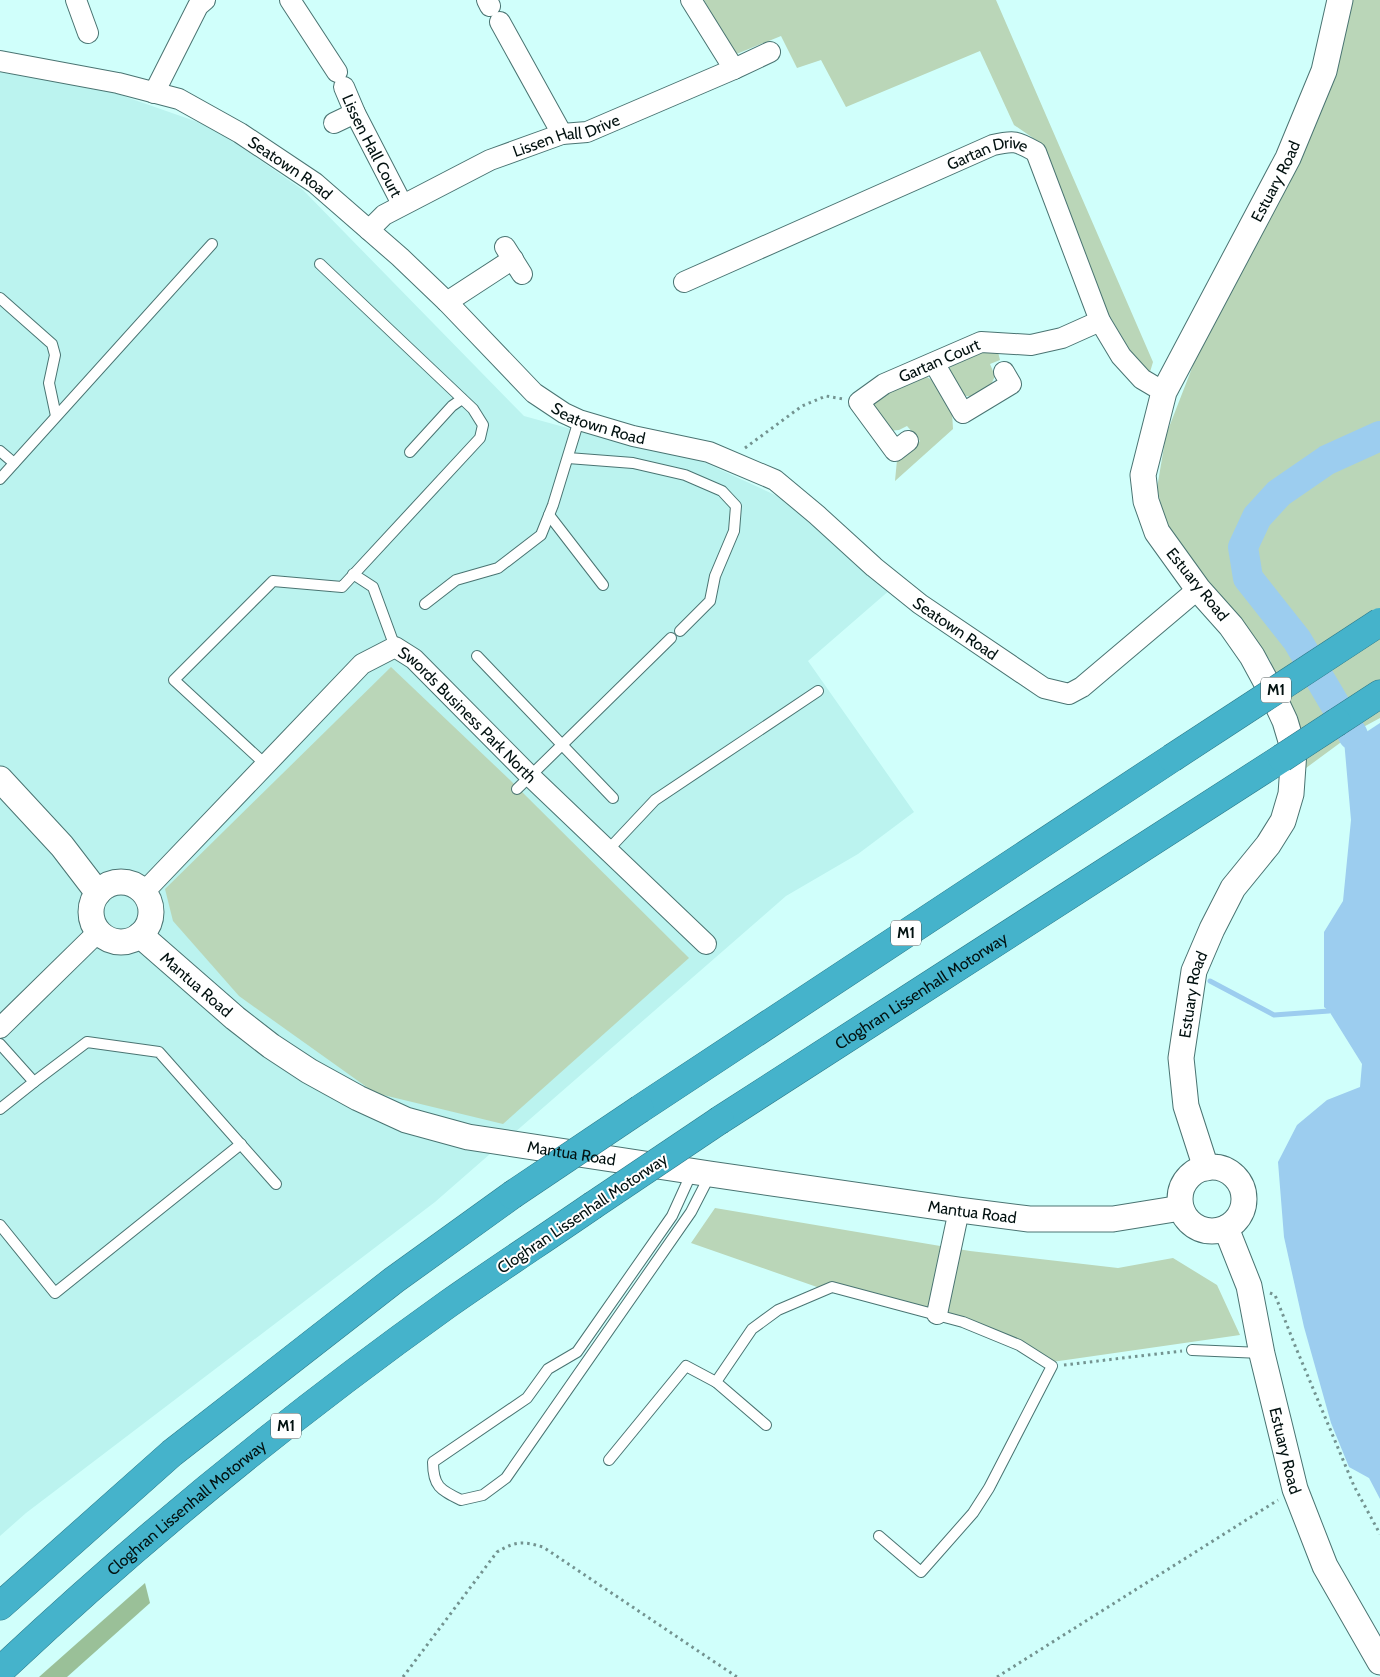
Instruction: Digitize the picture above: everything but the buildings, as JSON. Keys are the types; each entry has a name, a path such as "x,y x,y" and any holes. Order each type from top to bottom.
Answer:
{"highway":[{"name":"M1","path":"0,1606 172,1453 387,1286 512,1195 1380,622"},
{"name":"Cloghran Lissenhall Motorway","path":"0,1671 176,1514 314,1404 448,1304 720,1120 1380,694"}],"street":[{"path":"76,0 88,32"},
{"path":"154,93 198,6 205,0"},
{"name":"Lissen Hall Court","path":"290,0 340,80 355,114 402,204"},
{"path":"692,0 734,69"},
{"name":"Estuary Road","path":"1206,1168 1186,1106 1182,1058 1194,970 1232,888 1268,845 1283,821 1291,794 1294,751 1285,721 1271,690 1252,656 1231,626 1198,589 1157,532 1146,501 1144,475 1164,392 1288,158 1324,71 1340,0"},
{"path":"492,9 562,134"},
{"name":"Lissen Hall Drive","path":"369,230 384,214 490,160 562,134 587,132 770,52"},
{"name":"Seatown Road","path":"0,61 118,83 179,99 240,133 315,183 400,257 447,302 534,393 564,413 579,420 633,436 708,452 775,480 874,567 920,604 1044,688 1069,694 1082,687 1198,589"},
{"path":"334,123 355,114"},
{"name":"Gartan Drive","path":"684,282 993,145 1010,141 1023,144 1036,152 1100,321 1122,356 1142,379 1164,392"},
{"path":"447,302 513,260"},
{"name":"Gartan Court","path":"858,402 884,384 981,342 1031,345 1062,338 1100,321"},
{"path":"934,362 963,413 1011,384 1004,372"},
{"path":"858,402 895,452 908,441"},
{"name":"Swords Business Park North","path":"144,892 362,664 395,647 414,659 524,783 608,850 706,944"},
{"path":"0,779 62,846 98,893"},
{"path":"121,881 129,882 144,892 149,899 151,916 148,925 140,935 129,941 121,942 105,937 94,924 92,908 98,893 104,887 121,881"},
{"path":"0,1028 99,931"},
{"name":"Mantua Road","path":"140,935 235,1018 309,1072 350,1094 406,1120 468,1137 701,1173 1029,1219 1113,1219 1182,1208"},
{"path":"1206,1168 1226,1170 1234,1176 1244,1194 1240,1214 1234,1222 1226,1228 1215,1231 1204,1230 1194,1226 1186,1218 1182,1208 1180,1198 1185,1183 1196,1172 1206,1168"},
{"path":"937,1314 959,1210"},
{"name":"Estuary Road","path":"1226,1228 1249,1286 1262,1354 1295,1489 1326,1566 1380,1662"}],"lane":[{"path":"0,479 212,244"},
{"path":"265,764 174,680 273,581 342,587 480,438 483,425 462,399 320,264"},
{"path":"0,298 52,344 55,355 49,383 56,416"},
{"path":"410,452 452,406 462,399"},
{"path":"425,604 456,580 498,568 541,535 550,514 579,420"},
{"path":"0,451 14,463"},
{"path":"568,458 633,463 685,475 722,491 736,506 734,531 715,576 710,601 680,631"},
{"path":"550,514 603,585"},
{"path":"354,574 373,586 395,647"},
{"path":"524,783 671,638"},
{"path":"477,656 613,798"},
{"path":"608,850 656,800 818,690"},
{"path":"0,1109 87,1042 159,1052 276,1184"},
{"path":"0,1044 34,1082"},
{"path":"0,1225 55,1292 241,1144"},
{"path":"701,1173 691,1212 506,1478 483,1495 461,1500 438,1487 433,1475 433,1462 527,1398 548,1369 577,1352 701,1173"},
{"path":"716,1382 752,1329 778,1310 832,1286 963,1322 1019,1345 1052,1366 989,1488 972,1512 921,1572 879,1536"},
{"path":"1192,1350 1262,1354"},
{"path":"609,1460 686,1366 716,1382 766,1425"}],"path":[{"path":"734,463 738,453 802,406 826,396 858,402"},
{"path":"1249,1286 1275,1295 1354,1486 1380,1534"},
{"path":"1052,1366 1192,1350"},
{"path":"996,1677 1295,1489"},
{"path":"403,1677 497,1552 510,1544 525,1542 543,1547 737,1677"}],"shaded area":[{"path":"0,72 109,91 212,127 303,190 524,416 611,440 697,459 797,505 891,589 808,661 914,812 858,854 786,896 435,1202 26,1513 0,1536"},
{"path":"1380,720 1380,1499 1369,1478 1349,1467 1331,1423 1304,1327 1284,1237 1278,1162 1297,1125 1327,1100 1360,1087 1362,1064 1329,1011 1324,1007 1324,932 1343,901 1351,820 1344,740"}],"green space":[{"path":"704,0 996,0 1153,362 1150,372 1137,362 1109,315 1036,140 1014,125 980,51 846,107 821,60 797,68 781,36 734,55"},
{"path":"1353,0 1380,0 1380,720 1344,740 1306,768 1270,660 1193,565 1165,522 1157,488 1166,435 1199,350 1327,84"},
{"path":"997,348 1000,360 990,364 995,376 990,387 973,397 960,395 949,373 950,364 965,353"},
{"path":"924,375 935,382 952,412 953,429 895,481 897,460 920,441 907,426 899,430 889,431 869,405 875,397"},
{"path":"391,667 510,780 689,958 503,1124 375,1093 239,996 173,921 165,889"},
{"path":"715,1208 970,1251 1118,1268 1173,1258 1217,1285 1240,1335 1052,1362 952,1317 817,1287 691,1243"},
{"path":"145,1583 150,1603 67,1677 39,1677"}],"pier":[{"path":"1380,718 1380,723 1342,748 1343,738"}],"waterway":[{"path":"1353,735 1297,640 1248,578 1243,547 1257,517 1279,493 1327,460 1380,436"},
{"path":"1210,981 1274,1015 1329,1011"}]}
